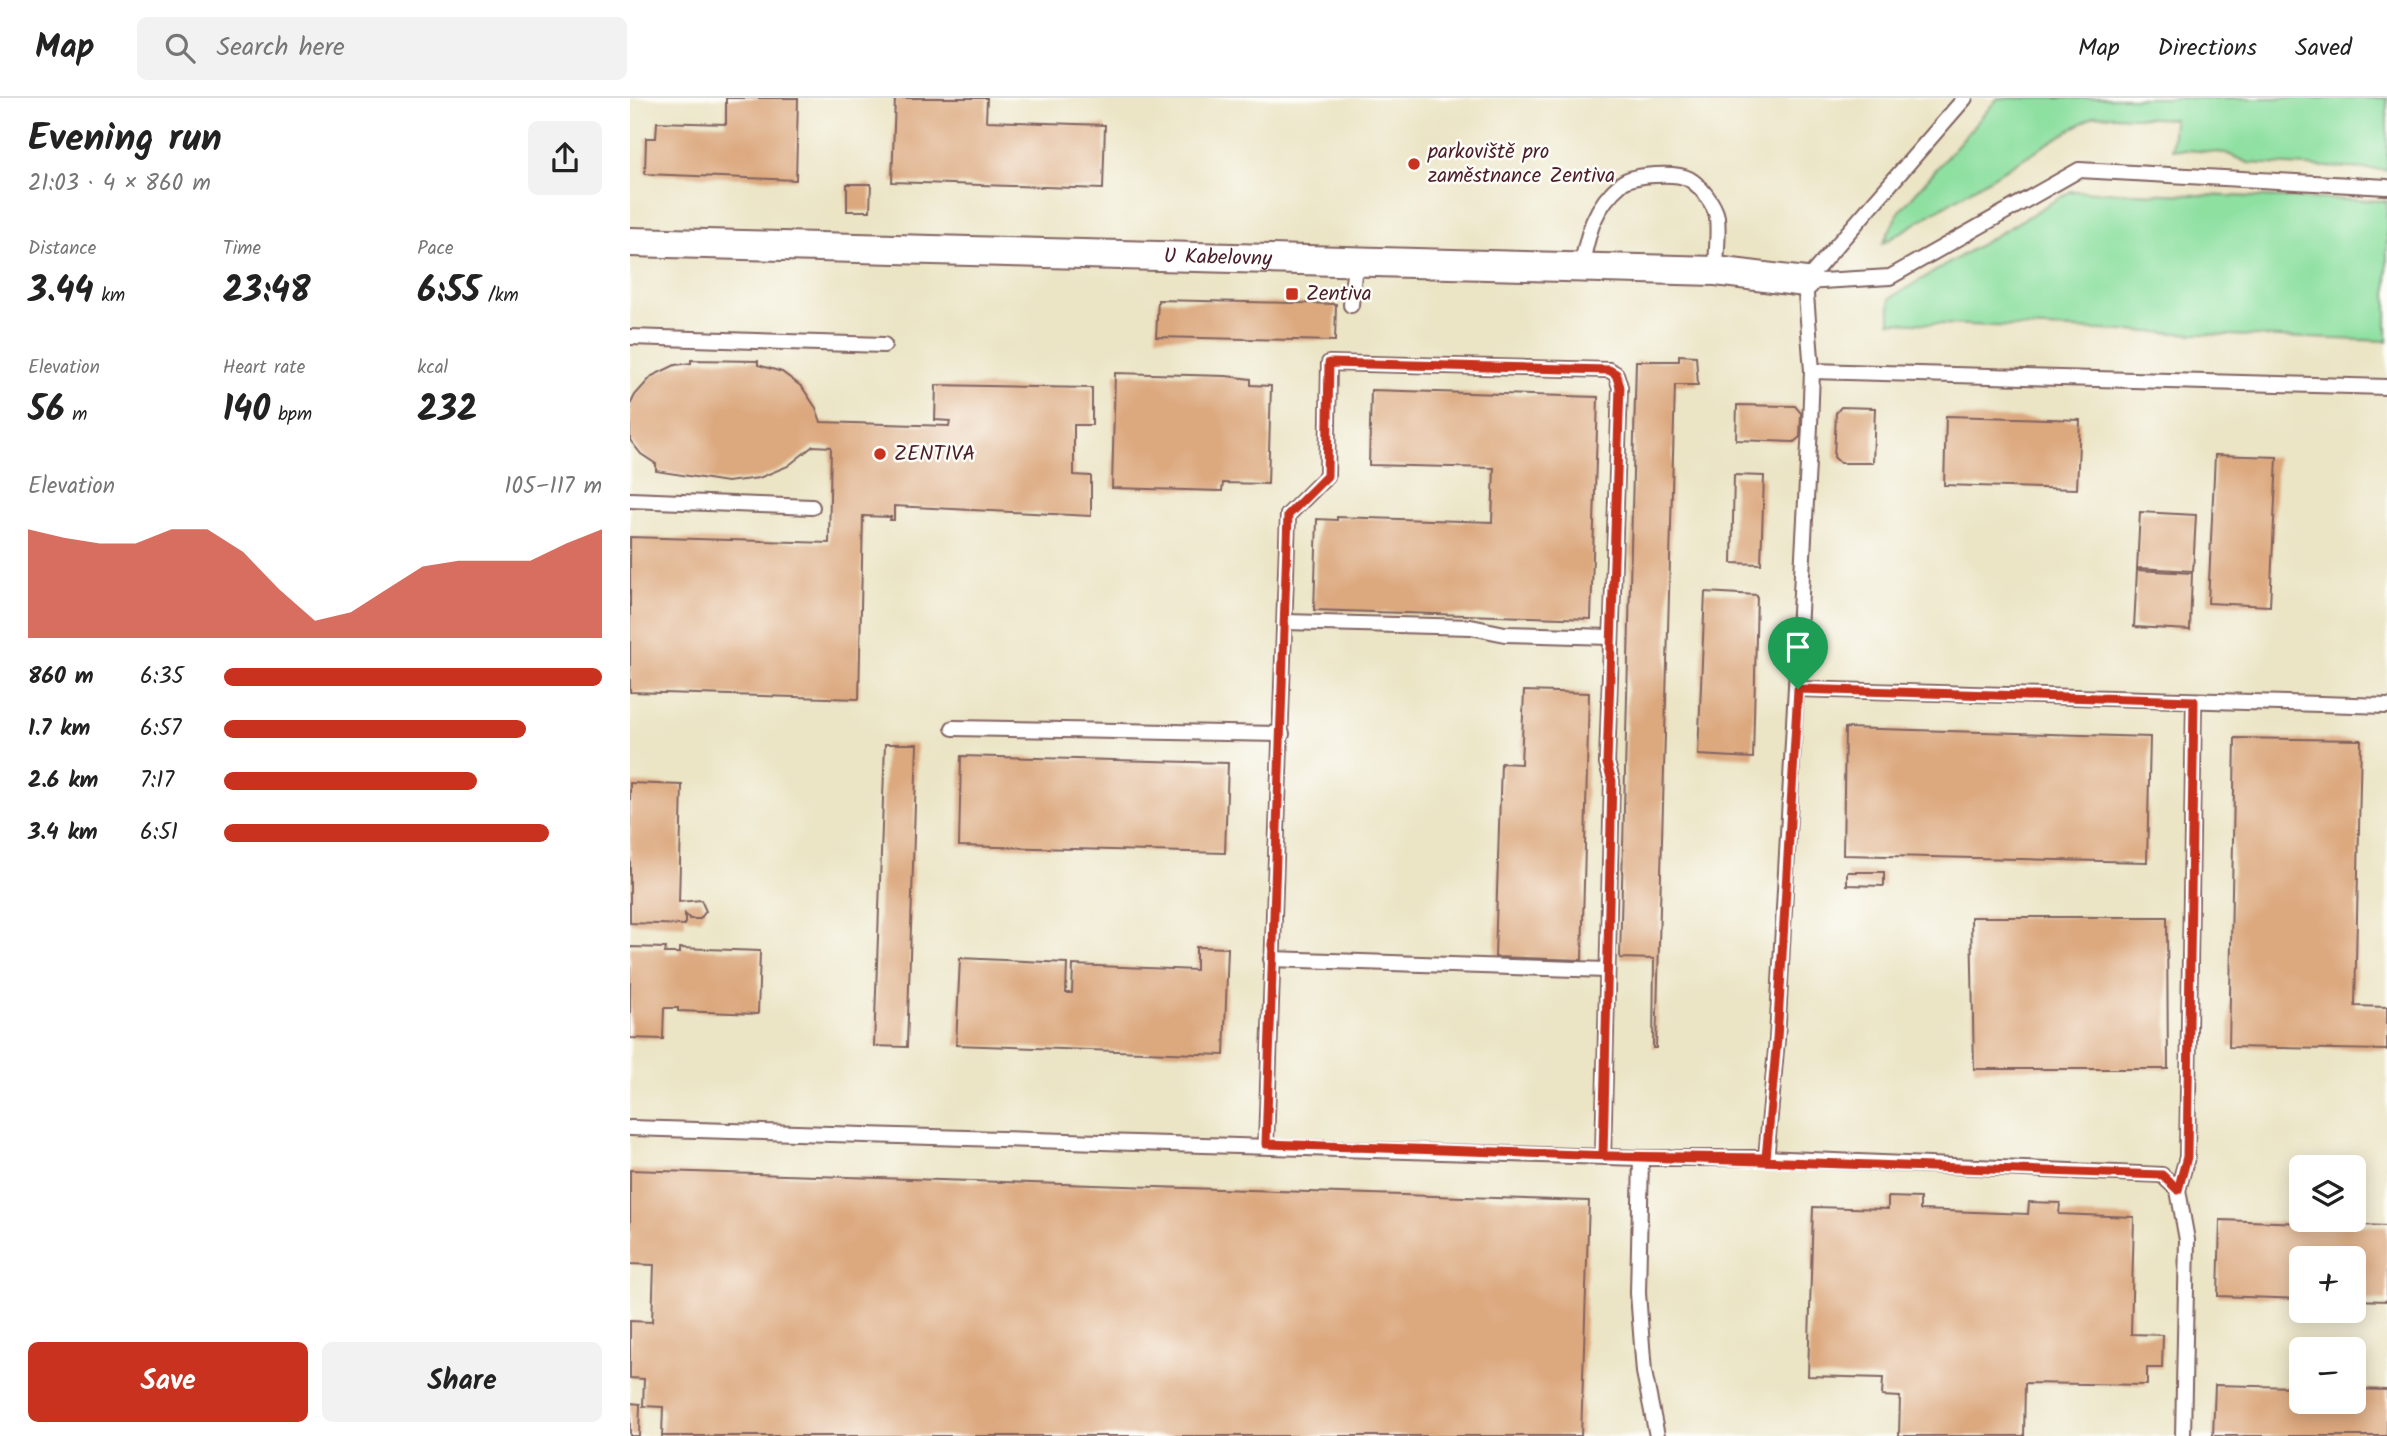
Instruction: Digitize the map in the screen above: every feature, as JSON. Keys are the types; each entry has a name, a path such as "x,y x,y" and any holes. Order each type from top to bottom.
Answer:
{"street":[{"name":"U Kabelovny","path":"630,242 1716,271 1805,282"}],"lane":[{"path":"1766,1158 1778,1026 1798,689 1812,371 1805,282 1965,98"},
{"path":"1805,282 1889,277 2079,170 2387,187"},
{"path":"1581,268 1589,226 1597,212 1622,183 1639,175 1688,177 1701,189 1717,215 1716,271"},
{"path":"1351,305 1355,263"},
{"path":"630,337 884,345"},
{"path":"1266,1144 1288,515 1327,476 1329,363 1609,370 1616,374 1620,387 1607,763 1612,781 1603,1156"},
{"path":"1812,371 2387,387"},
{"path":"630,500 812,507"},
{"path":"1285,622 1471,627 1505,634 1610,637"},
{"path":"1798,689 2387,706"},
{"path":"2183,1436 2188,1240 2178,1190 2187,1157 2194,701"},
{"path":"953,728 1282,734"},
{"path":"1271,959 1606,970"},
{"path":"630,1128 1266,1144 1641,1158 1766,1158 2162,1175 2178,1190"},
{"path":"1641,1158 1638,1293 1644,1372 1657,1436"}],"green space":[{"path":"1998,98 2387,98 2387,170 2248,163 2226,153 2172,149 2174,119 2095,115 1883,243 1899,212"},
{"path":"2071,191 2387,201 2387,341 1890,322 1890,298"}],"building":[{"path":"726,98 798,98 796,180 645,174 646,138 656,138 657,122 726,124"},
{"path":"895,98 987,98 986,121 1105,125 1103,189 892,182"},
{"path":"847,184 871,184 870,211 847,211"},
{"path":"1158,300 1336,304 1335,341 1156,337"},
{"path":"1679,355 1696,356 1698,385 1675,385 1656,1048 1653,1048 1654,959 1620,958 1636,361 1679,361"},
{"path":"691,360 758,361 758,365 782,372 802,387 816,408 821,422 949,426 950,421 935,420 936,385 1092,388 1092,425 1074,425 1074,475 1091,476 1091,516 894,506 894,520 890,520 891,517 863,516 859,699 630,692 630,537 829,543 831,447 813,446 788,466 759,478 727,482 656,471 656,464 641,454 630,440 630,405 635,395 652,376 675,365 691,363"},
{"path":"1115,373 1226,376 1251,379 1251,385 1271,386 1268,484 1223,483 1222,491 1112,488"},
{"path":"1371,390 1598,397 1591,619 1314,610 1317,519 1337,520 1337,517 1492,522 1494,468 1369,465"},
{"path":"1737,405 1795,406 1801,413 1800,437 1794,442 1736,440"},
{"path":"1841,407 1875,408 1873,463 1840,463 1834,457 1836,413"},
{"path":"1946,416 2080,420 2077,489 1944,485"},
{"path":"2215,455 2277,457 2270,606 2208,603"},
{"path":"1734,475 1764,476 1761,564 1732,563"},
{"path":"2140,512 2196,515 2193,571 2137,568"},
{"path":"2137,570 2192,573 2190,630 2134,627"},
{"path":"1705,592 1757,595 1753,758 1698,755"},
{"path":"1524,691 1589,693 1582,960 1495,957 1501,763 1521,764"},
{"path":"1845,728 2150,737 2147,862 1843,855"},
{"path":"2235,738 2361,740 2355,1006 2387,1007 2387,1050 2229,1047"},
{"path":"885,744 917,744 907,1047 874,1046"},
{"path":"961,756 1228,763 1225,853 959,846"},
{"path":"630,783 682,785 679,902 701,900 706,911 700,919 690,919 685,914 685,925 630,923"},
{"path":"1847,872 1884,872 1884,886 1847,885"},
{"path":"1971,917 2167,917 2168,1069 1974,1069"},
{"path":"630,947 666,948 665,953 680,953 680,948 760,951 758,1014 678,1011 678,1008 664,1008 663,1039 630,1038"},
{"path":"1196,947 1228,948 1224,1055 956,1045 960,958 1067,963 1066,993 1072,993 1073,965 1196,970"},
{"path":"630,1170 1589,1201 1581,1436 662,1436 663,1407 643,1406 644,1379 630,1378 630,1321 652,1322 654,1265 630,1264"},
{"path":"1888,1197 1920,1198 1920,1210 2028,1214 2029,1202 2060,1203 2059,1214 2134,1217 2131,1334 2163,1335 2162,1368 2147,1368 2147,1385 2025,1383 2024,1436 1899,1436 1900,1397 1882,1396 1883,1378 1808,1376 1813,1207 1888,1209"},
{"path":"2220,1220 2289,1222 2289,1232 2366,1232 2366,1225 2387,1226 2387,1301 2366,1300 2366,1246 2289,1246 2289,1299 2218,1296"},
{"path":"2215,1385 2289,1387 2289,1414 2366,1414 2366,1389 2387,1390 2387,1436 2213,1436"},
{"path":"630,1403 640,1404 639,1436 630,1436"}],"place":[{"name":"parkoviště pro zaměstnance Zentiva","path":"1414,164"},
{"name":"Zentiva","path":"1292,294"},
{"name":"ZENTIVA","path":"880,454"}],"route":[{"path":"1798,689 1777,1039 1766,1158 1736,1158 1641,1158 1603,1156 1606,970 1612,781 1607,763 1620,387 1616,374 1609,370 1329,363 1327,476 1288,515 1266,1144 1641,1158 1736,1158 1766,1158 2162,1175 2178,1190 2187,1157 2194,701 1798,689"}]}
